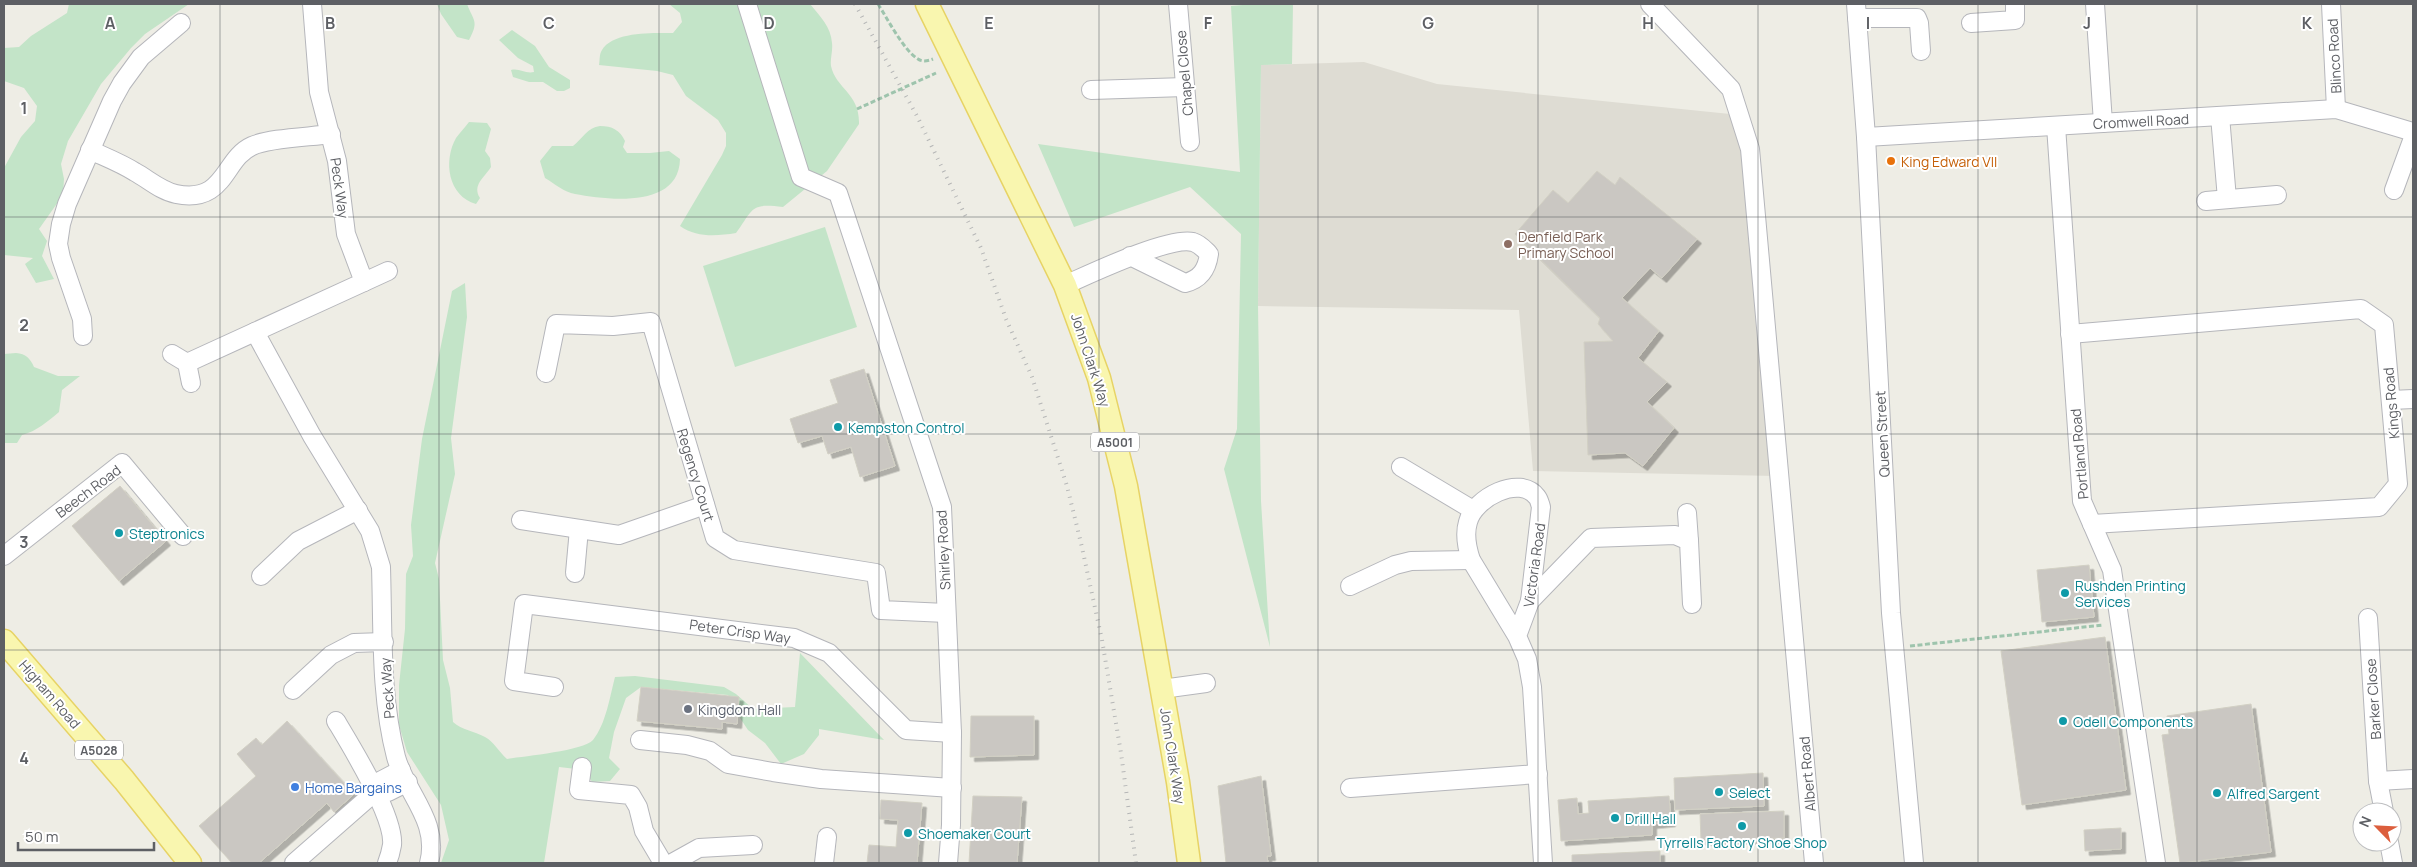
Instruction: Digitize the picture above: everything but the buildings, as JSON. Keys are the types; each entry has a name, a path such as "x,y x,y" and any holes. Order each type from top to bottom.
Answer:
{"main road":[{"name":"John Clark Way","path":"927,4 1065,286 1100,378 1124,477 1178,782 1189,863"},
{"name":"Higham Road","path":"4,641 124,780 190,863"}],"street":[{"name":"Peck Way","path":"312,4 319,92 331,134 346,234 364,282"},
{"name":"Shirley Road","path":"747,4 801,177 838,193 942,506 952,733 952,788 948,863"},
{"name":"Chapel Close","path":"1178,4 1190,142"},
{"name":"Albert Road","path":"1650,4 1731,89 1750,150 1814,863"},
{"path":"1971,23 2016,20 2015,4"},
{"path":"2095,4 2103,123"},
{"name":"Blinco Road","path":"2331,4 2336,109"},
{"path":"1857,11 1917,18 1921,51"},
{"name":"Queen Street","path":"1857,11 1866,137 1894,647 1914,863"},
{"path":"83,336 82,319 58,244 60,224 112,101 140,57 181,23"},
{"path":"1091,90 1185,87"},
{"name":"Cromwell Road","path":"1866,137 2336,109 2413,132"},
{"path":"2220,116 2227,199"},
{"name":"Portland Road","path":"2056,126 2082,501 2112,570 2156,863"},
{"path":"90,150 122,165 163,189 186,195 199,194 221,181 238,158 250,146 331,134"},
{"path":"2394,190 2413,138"},
{"path":"2206,201 2277,195"},
{"path":"1065,286 1130,256 1180,242 1192,242 1200,245 1209,254 1208,265 1202,273 1195,280 1186,282 1130,256"},
{"path":"191,382 179,359 255,332 388,271"},
{"name":"Kings Road","path":"2070,334 2361,309 2384,325 2398,484 2379,507 2092,524"},
{"name":"Regency Court","path":"546,373 556,324 613,326 651,322 715,538 734,550 876,573 881,610 946,613"},
{"name":"Peck Way","path":"255,332 312,436 370,531 381,567 389,722 396,758 430,830 431,850 429,863"},
{"path":"2391,400 2413,399"},
{"name":"Beech Road","path":"4,556 122,463 184,536"},
{"path":"1401,467 1473,510"},
{"name":"Victoria Road","path":"1517,636 1530,601 1542,508 1537,497 1531,492 1520,488 1506,490 1480,501 1473,510 1466,529 1471,560 1517,636 1527,660 1532,687 1543,863"},
{"path":"521,520 619,535 705,505"},
{"path":"261,576 298,541 358,510"},
{"path":"1687,513 1692,604"},
{"path":"575,573 579,529"},
{"path":"1530,601 1591,538 1675,535 1689,541"},
{"path":"1350,586 1395,565 1411,561 1471,560"},
{"name":"Peter Crisp Way","path":"554,687 514,681 524,604 794,638 829,653 906,730 952,733"},
{"name":"Barker Close","path":"2368,618 2378,781 2382,802"},
{"path":"294,690 330,654 354,643 384,642"},
{"path":"1162,689 1206,683"},
{"path":"336,721 368,773 390,828 392,844 386,863"},
{"path":"640,740 687,745 710,751 728,764 773,772 821,779 952,788"},
{"path":"582,767 579,790 631,795 638,807 644,831 663,863"},
{"path":"1350,788 1538,774"},
{"path":"294,863 375,792 388,792 404,776"},
{"path":"2378,781 2413,779"},
{"path":"824,863 827,837"},
{"path":"672,863 699,848 753,845"}],"path":[{"path":"878,4 908,49 918,60 927,62 938,57"},
{"path":"857,109 936,73"},
{"path":"1894,647 2120,624"}],"shaded area":[{"name":"Denfield Park Primary School","path":"1364,62 1437,84 1730,114 1752,181 1776,476 1533,471 1519,310 1258,306 1261,65"}],"green space":[{"path":"69,4 189,4 145,34 131,48 101,84 68,141 61,164 64,179 63,195 39,229 47,241 42,256 54,279 36,283 25,264 33,258 4,255 4,168 21,137 35,121 37,106 24,88 4,81 4,48 19,47 31,36 67,13"},
{"path":"437,4 467,4 475,25 469,40 457,37 441,14"},
{"path":"669,4 810,4 830,32 832,46 831,66 834,74 856,105 859,124 827,171 783,207 764,206 754,209 736,233 700,234 693,233 680,226 726,146 726,133 718,120 686,96 673,75 657,71 599,65 602,50 615,39 635,34 673,33 682,22 680,13"},
{"path":"1293,4 1292,64 1261,65 1258,306 1261,501 1270,647 1224,469 1237,429 1241,234 1190,187 1074,227 1038,144 1240,172 1231,6"},
{"path":"512,30 535,46 549,67 570,80 570,88 564,91 557,91 543,82 529,82 513,77 511,70 534,72 533,66 518,58 499,40"},
{"path":"469,122 487,123 491,129 485,151 490,158 491,167 478,185 477,189 480,198 476,204 459,194 454,186 449,167 452,147 456,138"},
{"path":"600,126 612,128 621,134 625,141 623,147 627,153 669,151 680,159 677,175 668,186 655,194 640,198 622,199 571,193 545,178 540,161 552,146 573,146 588,131"},
{"path":"825,227 857,327 735,367 703,266"},
{"path":"465,283 467,317 451,438 455,474 435,563 439,579 443,660 450,688 453,722 488,739 507,759 566,750 587,744 593,740 604,718 615,677 635,676 724,687 736,694 753,709 795,707 800,653 884,740 819,729 819,735 804,754 781,764 765,743 748,730 738,715 734,702 728,695 641,687 626,698 614,732 609,758 620,769 610,781 592,782 585,770 559,767 544,863 441,863 449,840 441,805 407,752 399,725 399,685 405,629 406,574 413,556 411,525 422,439 452,291"},
{"path":"16,353 27,357 34,367 58,376 80,376 62,390 59,412 37,429 22,435 17,443 5,443 4,354"}],"railway":[{"path":"855,4 917,116 981,248 1006,319 1032,377 1067,486 1102,640 1121,753 1136,863"}],"place":[{"name":"King Edward VII","path":"1891,161"},
{"name":"Denfield Park Primary School","path":"1508,244"},
{"name":"Kempston Control","path":"838,427"},
{"name":"Steptronics","path":"119,533"},
{"name":"Rushden Printing Services","path":"2065,593"},
{"name":"Kingdom Hall","path":"688,709"},
{"name":"Odell Components","path":"2063,721"},
{"name":"Home Bargains","path":"295,787"},
{"name":"Select","path":"1719,792"},
{"name":"Alfred Sargent","path":"2217,793"},
{"name":"Drill Hall","path":"1615,818"},
{"name":"Tyrrells Factory Shoe Shop","path":"1742,826"},
{"name":"Shoemaker Court","path":"908,833"}]}
